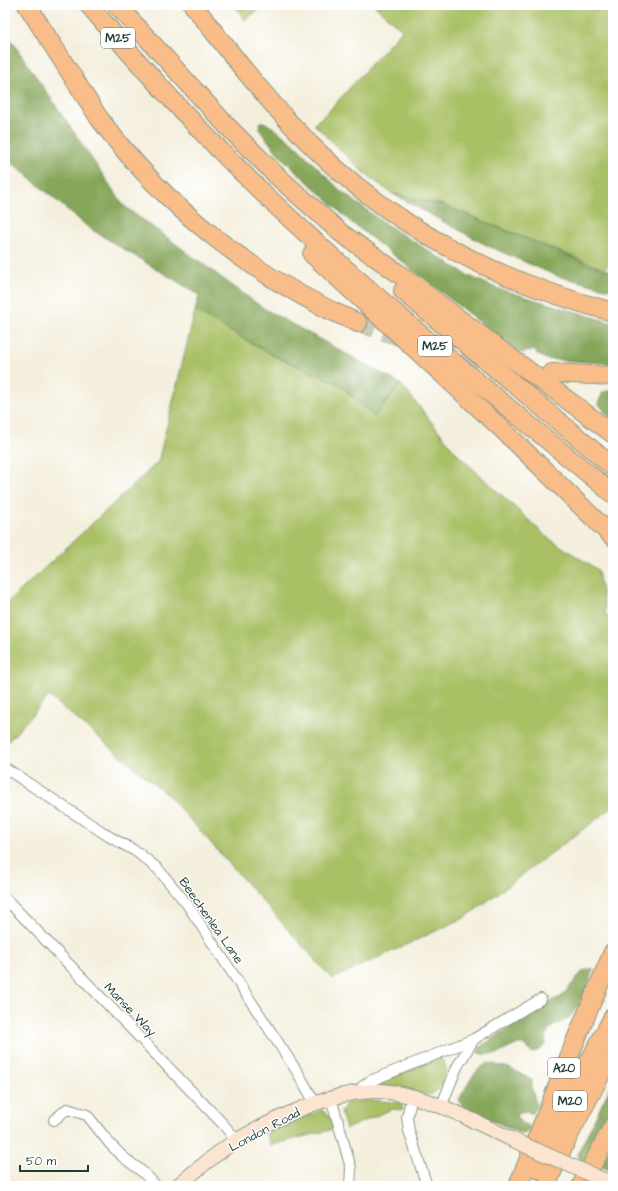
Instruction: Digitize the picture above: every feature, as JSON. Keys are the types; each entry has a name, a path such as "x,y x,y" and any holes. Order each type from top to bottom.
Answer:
{"highway":[{"path":"27,5 99,118 112,136 158,188 207,232 259,270 310,300 358,323"},
{"name":"M25","path":"89,5 190,118 263,193 403,319 613,494"},
{"name":"M25","path":"117,5 227,126 277,176 341,233 395,271 613,434"},
{"path":"193,5 251,79 288,122 334,167 391,212 445,246 502,275 564,298 613,312"},
{"name":"M25","path":"263,193 292,235 504,431 613,537"},
{"name":"M25","path":"341,233 356,251 613,467"},
{"path":"552,373 613,376"},
{"name":"A20","path":"518,1186 579,1032 613,952"},
{"name":"M20","path":"529,1186 578,1083 613,1017"},
{"name":"M20","path":"546,1186 564,1145 613,1051"},
{"path":"581,1186 613,1126"}],"main road":[{"name":"London Road","path":"177,1186 237,1140 315,1103 361,1091 390,1092 412,1096 441,1107 607,1180"}],"street":[{"name":"Beechenlea Lane","path":"5,768 110,837 137,852 158,869 187,904 298,1073 315,1103"},
{"name":"Manse Way","path":"5,898 237,1140"},
{"name":"London Road","path":"361,1091 362,1086 370,1081 474,1038 541,999"},
{"name":"London Road","path":"441,1107 457,1067 474,1038"},
{"path":"412,1096 407,1117 409,1131 427,1186"},
{"path":"331,1098 351,1168 350,1186"},
{"path":"54,1120 67,1109 87,1115 114,1148 144,1173 156,1186"}],"green space":[{"path":"235,5 265,5 245,20"},
{"path":"374,5 574,5 613,14 613,259 604,269 443,205 393,194 364,173 314,124 328,112 402,30"},
{"path":"5,31 124,206 263,308 401,384 374,417 339,384 274,356 195,311 199,295 89,228 5,157"},
{"path":"260,122 264,122 275,129 295,145 341,191 384,223 469,276 496,288 613,323 613,364 546,359 537,354 534,350 521,353 518,352 351,222 280,156 259,129"},
{"path":"393,194 443,205 593,266 613,271 613,290 557,276 488,246"},
{"path":"195,311 274,356 339,384 374,417 401,384 458,455 548,538 598,570 606,615 613,623 613,807 466,917 332,979 170,797 49,696 5,745 5,605 158,462"},
{"path":"613,390 613,422 598,403 603,392"},
{"path":"593,968 587,987 573,1014 547,1032 546,1042 543,1048 532,1053 523,1044 518,1044 497,1054 478,1053 480,1047 546,1003 561,997 583,971"},
{"path":"440,1057 446,1066 445,1076 443,1084 434,1093 429,1095 374,1084"},
{"path":"488,1063 509,1068 532,1080 532,1089 537,1107 533,1113 518,1112 516,1115 520,1122 529,1126 532,1130 523,1134 517,1132 462,1106 459,1099 468,1083 478,1070"},
{"path":"613,1082 613,1109 583,1161 580,1161 578,1153"},
{"path":"369,1100 401,1103 403,1110 392,1109 346,1129 341,1113 346,1103"},
{"path":"322,1110 330,1117 334,1129 271,1145 266,1133"},
{"path":"613,1141 613,1171 601,1166"}],"tunnel":[{"path":"358,323 407,340"},
{"path":"435,349 490,362"}]}
